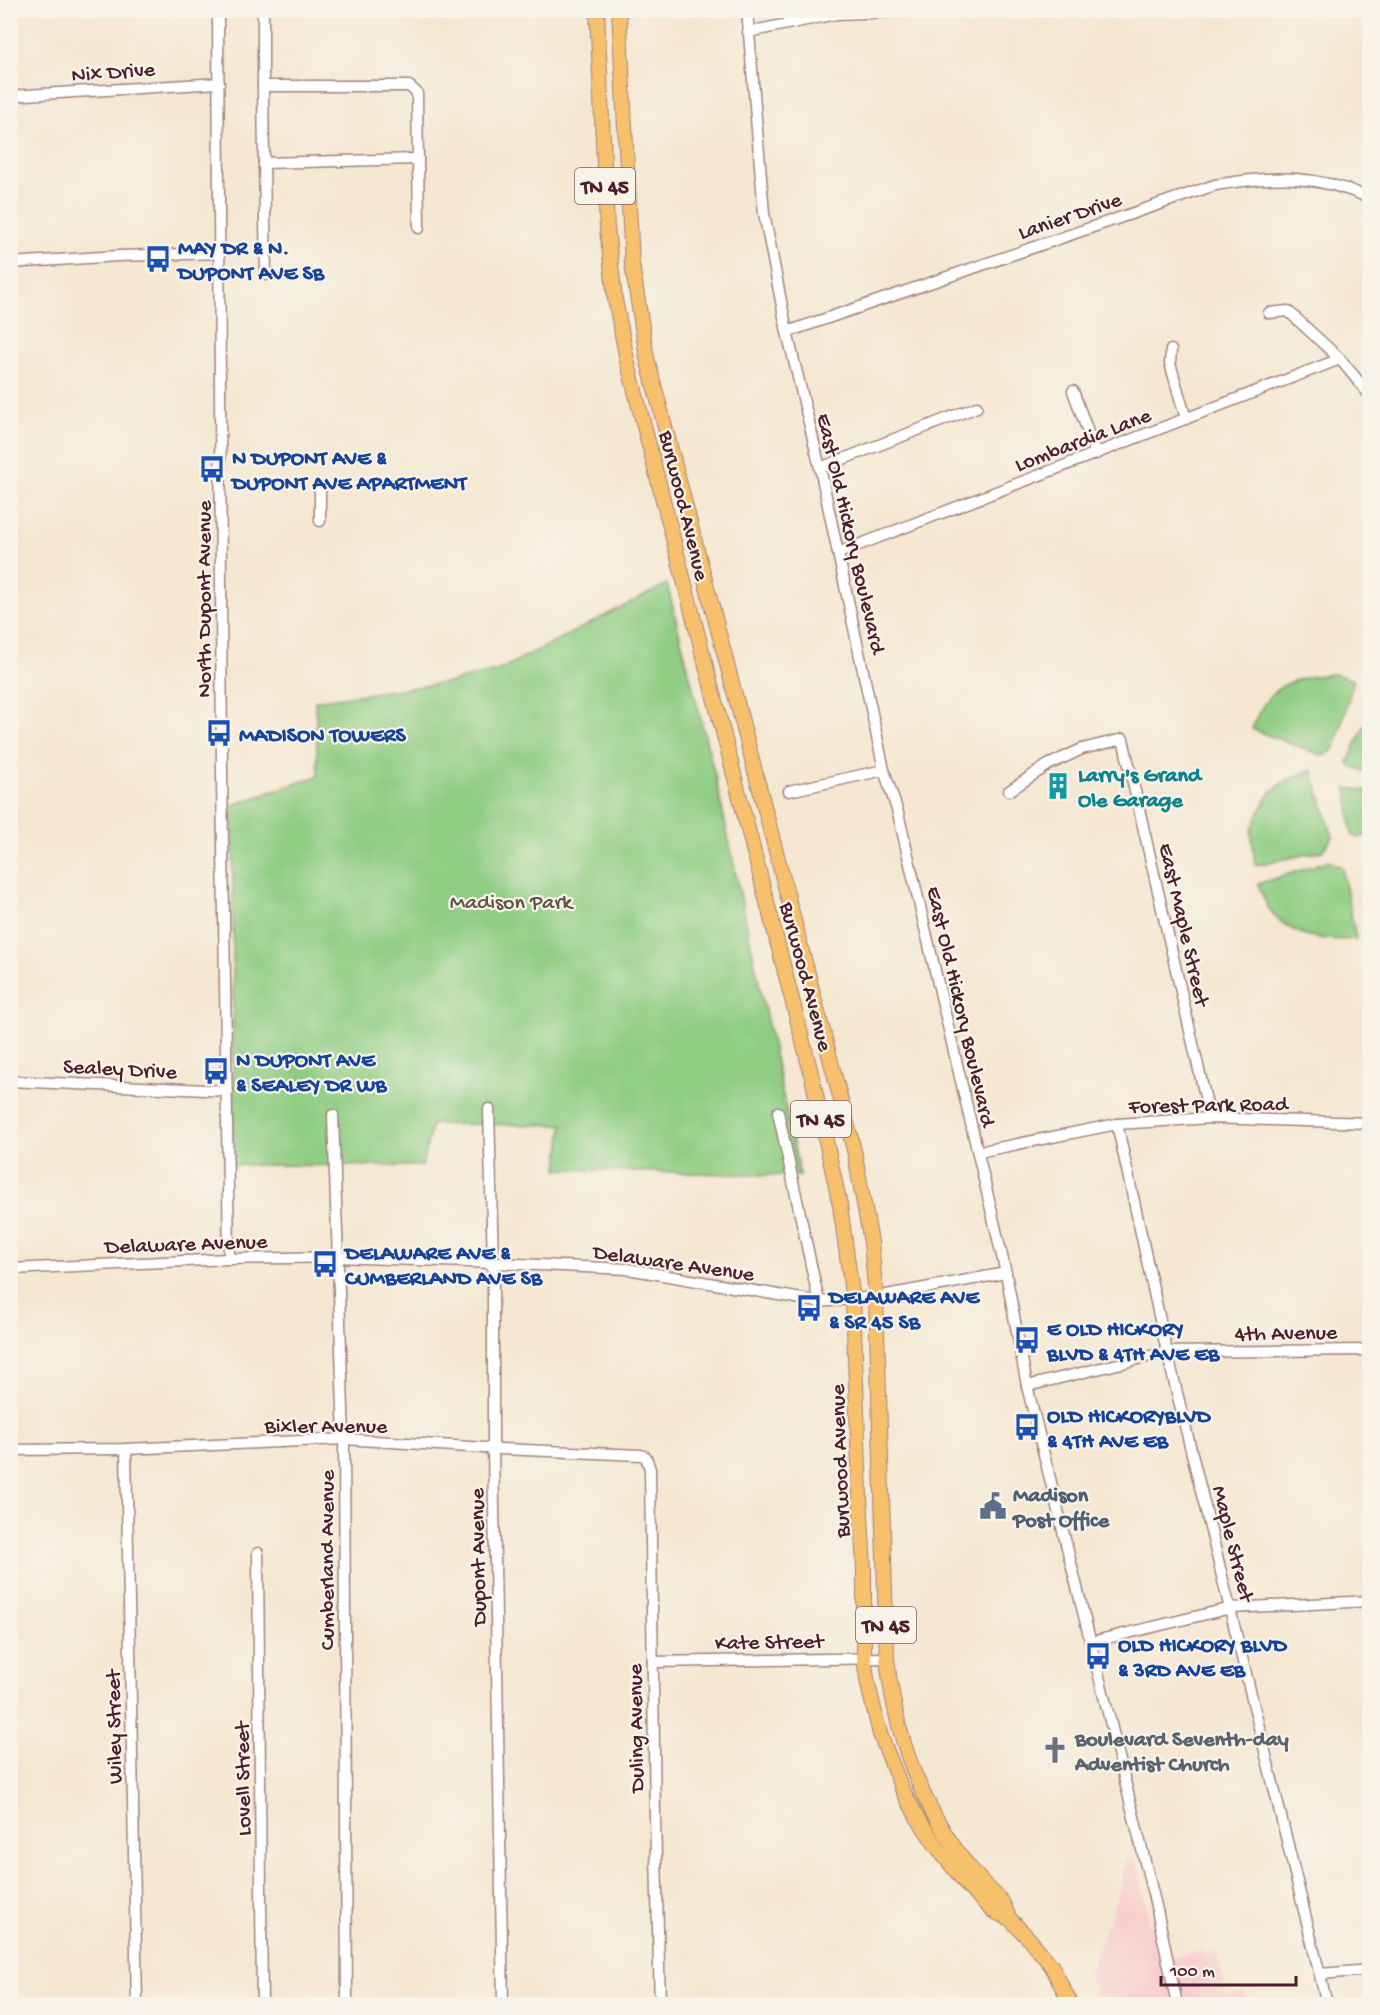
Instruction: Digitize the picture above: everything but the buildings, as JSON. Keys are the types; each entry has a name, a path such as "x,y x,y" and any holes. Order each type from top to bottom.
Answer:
{"main road":[{"name":"Burwood Avenue","path":"597,10 608,229 615,299 627,360 812,1077 840,1205 853,1300 864,1568 862,1615 868,1685 880,1734 902,1789 917,1817 937,1848 970,1888 993,1911 1010,1919"},
{"name":"Burwood Avenue","path":"620,10 632,264 647,358 854,1150 871,1242 876,1297 887,1658 896,1716 906,1752 934,1814 956,1850 1002,1902 1010,1919 1051,1965 1071,2004"}],"street":[{"name":"North Dupont Avenue","path":"218,10 220,252 226,509 222,777 229,1259"},
{"path":"263,10 266,275"},
{"name":"East Old Hickory Boulevard","path":"747,10 764,213 787,332 820,468 884,770 898,813 1006,1273 1027,1386 1157,1910 1177,2004"},
{"path":"748,32 836,14 952,10"},
{"name":"Nix Drive","path":"10,96 219,83"},
{"path":"263,86 409,86 417,93 419,228"},
{"path":"264,163 418,159"},
{"name":"Lanier Drive","path":"787,332 1215,185 1272,177 1297,178 1343,187 1370,198"},
{"path":"10,263 220,252"},
{"path":"1269,313 1288,311 1340,359 1369,394"},
{"path":"1171,350 1170,363 1186,419"},
{"name":"Lombardia Lane","path":"838,553 1340,359"},
{"path":"1073,391 1096,454"},
{"path":"820,468 977,407"},
{"path":"320,488 320,520"},
{"name":"East Maple Street","path":"1010,791 1048,765 1082,749 1123,739 1210,1118"},
{"path":"789,791 884,770"},
{"name":"Sealey Drive","path":"10,1081 228,1091"},
{"name":"Dupont Avenue","path":"489,1109 503,2004"},
{"path":"778,1112 819,1302"},
{"name":"Cumberland Avenue","path":"333,1115 344,1439 346,2004"},
{"name":"Forest Park Road","path":"978,1152 1117,1124 1210,1118 1370,1123"},
{"name":"Maple Street","path":"1117,1124 1167,1353 1327,2004"},
{"name":"Delaware Avenue","path":"10,1269 229,1259 337,1257 493,1263 628,1269 819,1302 876,1297 1006,1273"},
{"name":"4th Avenue","path":"1027,1386 1167,1353 1370,1350"},
{"name":"Bixler Avenue","path":"10,1450 126,1449 344,1439 493,1449 641,1455"},
{"name":"Wiley Street","path":"126,1449 137,2004"},
{"name":"Duling Avenue","path":"641,1455 646,1457 650,1469 660,2004"},
{"name":"Lovell Street","path":"258,1552 262,2004"},
{"path":"1091,1642 1231,1608 1370,1601"},
{"name":"Kate Street","path":"653,1662 887,1658"},
{"path":"1320,1974 1370,1971"}],"shaded area":[{"path":"1135,1857 1160,1962 1204,1950 1205,1955 1217,1952 1226,1995 1244,1992 1247,2004 1097,2004 1089,1972 1119,1893 1126,1860"}],"green space":[{"name":"Madison Park","path":"667,584 716,780 800,1176 558,1169 563,1125 432,1124 422,1166 233,1165 233,805 318,776 315,701 452,682 499,670"},
{"path":"1334,674 1354,680 1334,750 1324,756 1252,729 1265,702 1282,686 1305,678"},
{"path":"1369,715 1369,772 1351,767 1348,762"},
{"path":"1312,770 1333,837 1322,851 1255,865 1251,831 1271,792 1287,780"},
{"path":"1347,788 1369,791 1369,835 1357,838 1352,834"},
{"path":"1328,861 1342,867 1356,939 1332,940 1298,932 1278,919 1270,910 1258,884"}],"place":[{"name":"MAY DR & N. DUPONT AVE SB","path":"158,259"},
{"name":"N DUPONT AVE & DUPONT AVE APARTMENT","path":"212,469"},
{"name":"MADISON TOWERS","path":"219,733"},
{"name":"Larry's Grand Ole Garage","path":"1058,786"},
{"name":"N DUPONT AVE & SEALEY DR WB","path":"216,1071"},
{"name":"DELAWARE AVE & CUMBERLAND AVE SB","path":"325,1264"},
{"name":"DELAWARE AVE & SR 45 SB","path":"809,1308"},
{"name":"E OLD HICKORY BLVD & 4TH AVE EB","path":"1027,1340"},
{"name":"OLD HICKORYBLVD & 4TH AVE EB","path":"1027,1427"},
{"name":"Madison Post Office","path":"993,1506"},
{"name":"OLD HICKORY BLVD & 3RD AVE EB","path":"1098,1656"},
{"name":"Boulevard Seventh-day Adventist Church","path":"1055,1750"}]}
